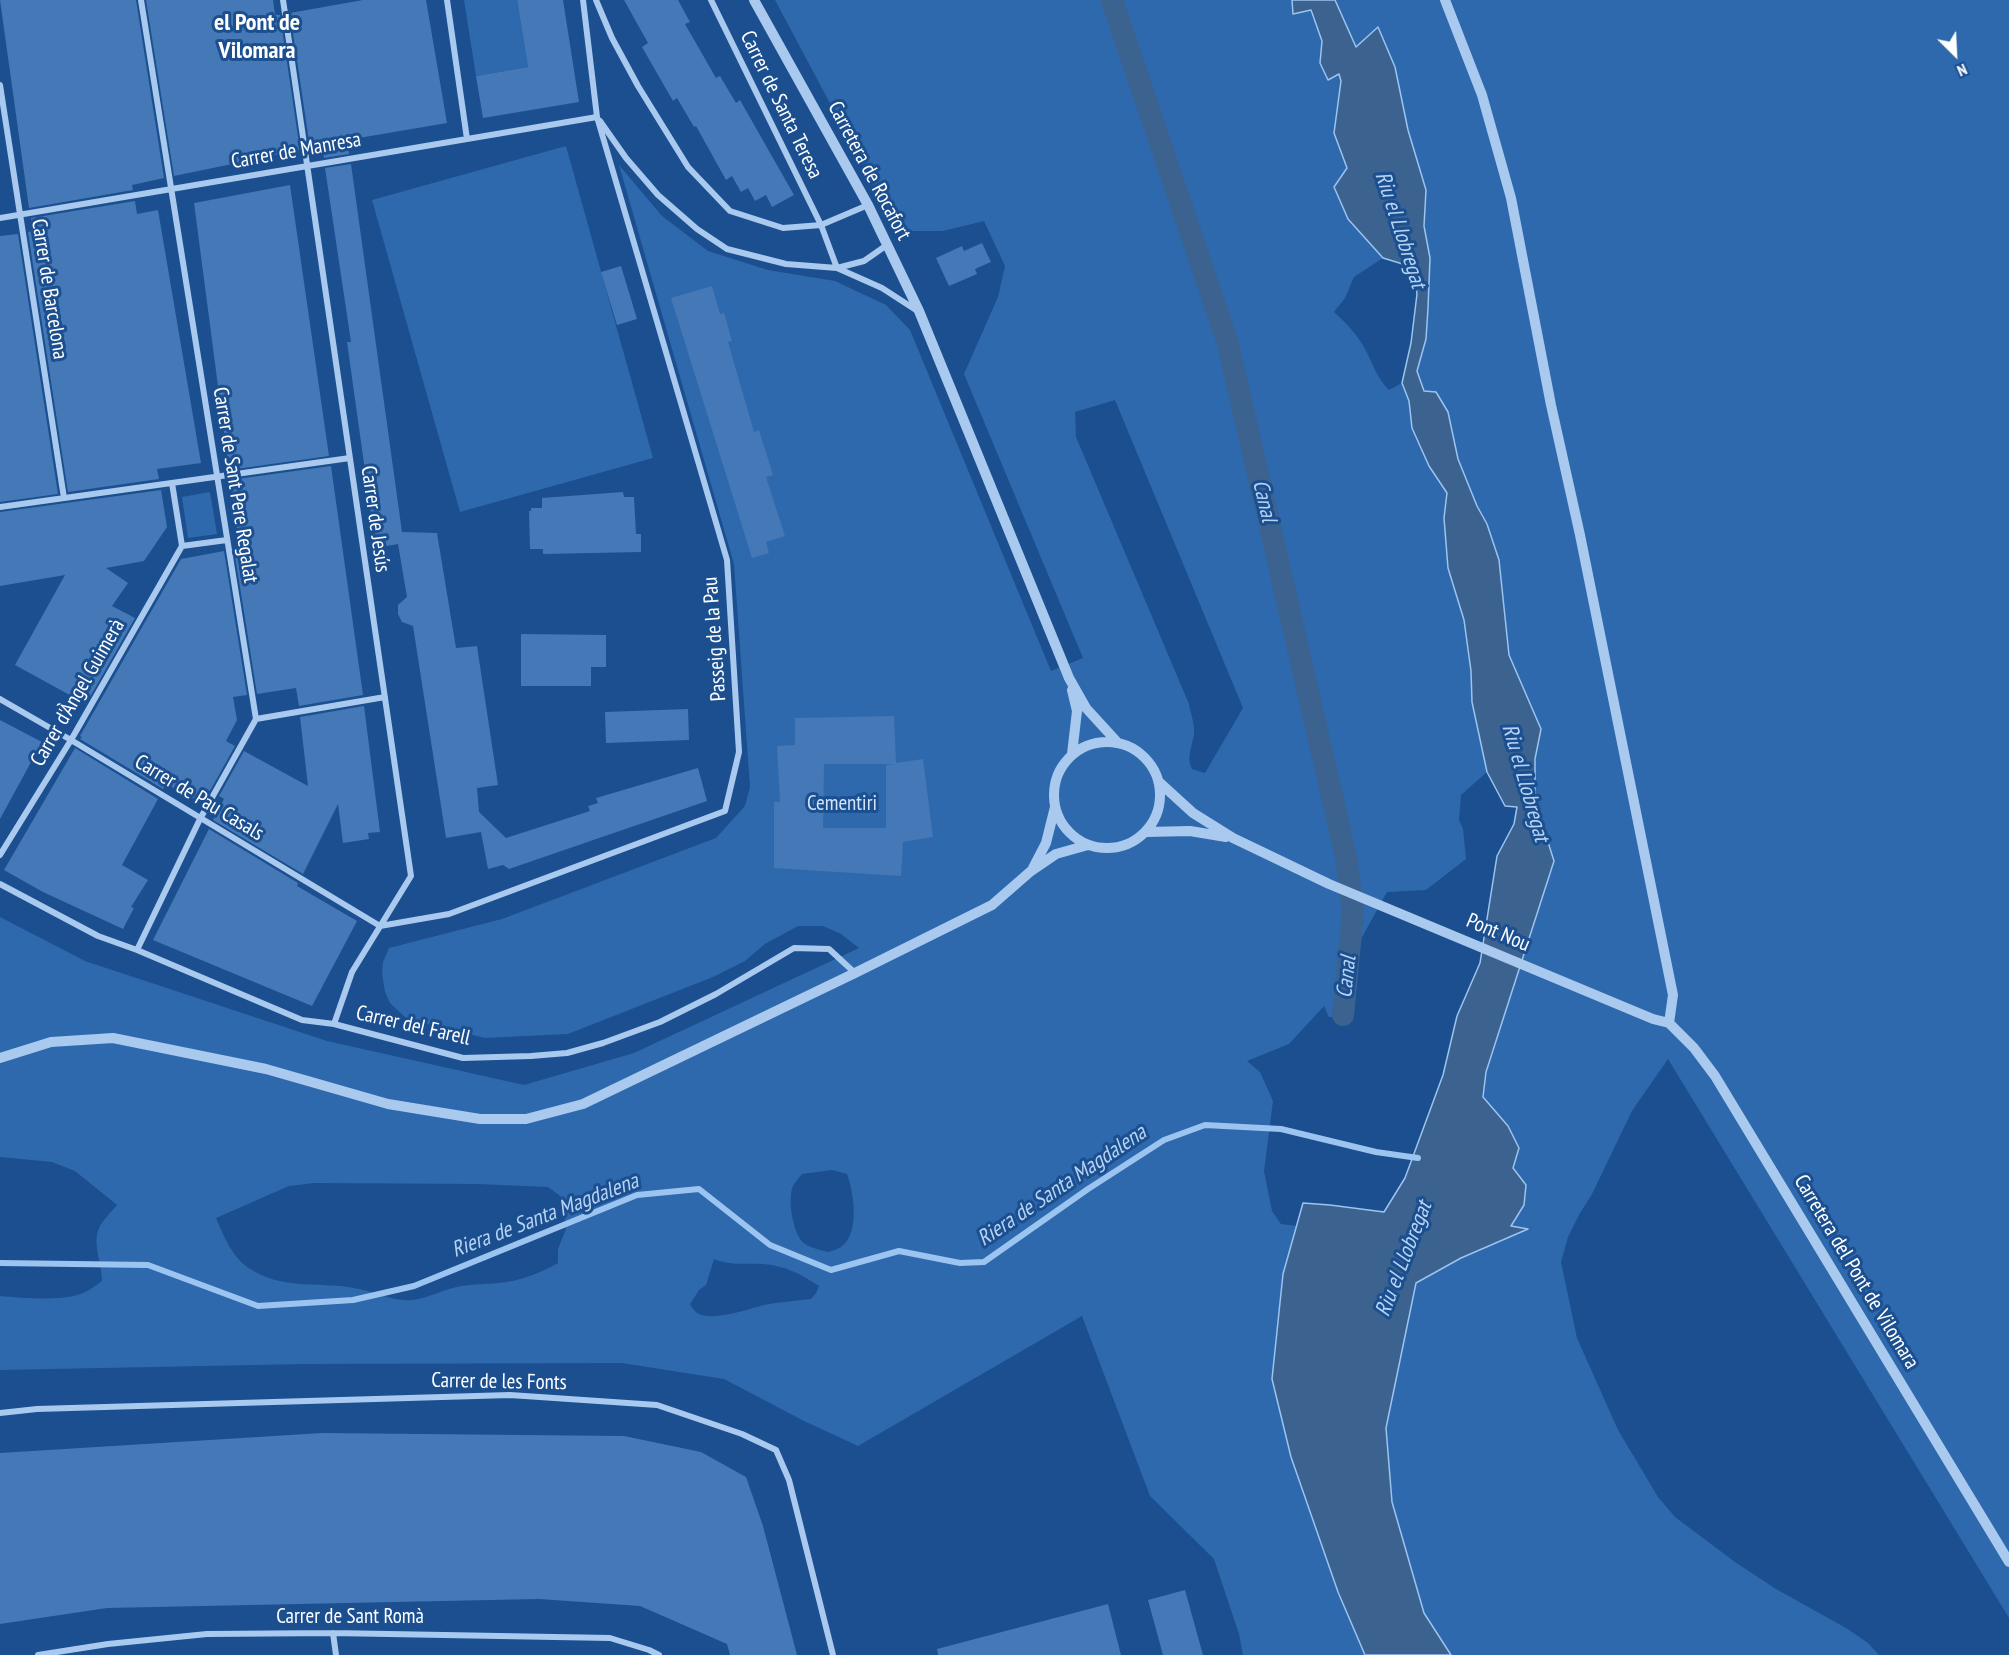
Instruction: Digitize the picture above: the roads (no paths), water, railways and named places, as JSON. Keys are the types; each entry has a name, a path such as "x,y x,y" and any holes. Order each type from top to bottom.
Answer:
{"street":[{"name":"Carrer de Sant Pere Regalat","path":"141,0 256,719"},
{"name":"Carrer de Jesús","path":"283,0 411,876 352,972 334,1024"},
{"path":"447,0 467,139"},
{"path":"584,0 597,117 626,158 658,195 697,229 727,249 786,264 837,268 864,261 887,245"},
{"path":"596,0 612,38 638,86 688,167 730,211 783,228 822,225 868,205"},
{"name":"Carrer de Santa Teresa","path":"711,0 822,225 837,268"},
{"name":"Carretera de Rocafort","path":"754,0 868,205 919,311 1069,678"},
{"path":"1446,0 1482,94 1510,198 1673,995 1669,1023"},
{"name":"Carrer de Barcelona","path":"0,85 64,498"},
{"name":"Carrer de Manresa","path":"0,218 597,117"},
{"name":"Passeig de la Pau","path":"380,926 449,914 725,811 739,752 727,560 597,117"},
{"path":"837,268 882,288 919,311"},
{"path":"0,507 350,458"},
{"path":"172,483 182,546 227,540"},
{"name":"Carrer d'Àngel Guimerà","path":"0,855 71,740 182,546"},
{"path":"1069,678 1086,708 1118,743"},
{"path":"1069,678 1077,711 1072,754"},
{"path":"137,950 200,819 256,719 385,696"},
{"name":"Carrer de Pau Casals","path":"0,699 380,926"},
{"path":"1159,782 1159,805 1146,832 1132,842 1116,847 1102,848 1088,845 1070,834 1058,817 1055,807 1056,778 1072,754 1099,742 1118,743 1144,756 1151,764 1159,782 1193,813 1233,838"},
{"path":"1031,872 1046,843 1055,807"},
{"path":"1146,832 1190,831 1233,838"},
{"name":"Pont Nou","path":"1233,838 1329,884 1653,1019 1669,1023"},
{"path":"0,1058 51,1042 113,1038 266,1069 388,1104 480,1119 526,1119 583,1104 855,973 992,905 1031,872 1056,855 1088,845"},
{"name":"Carrer del Farell","path":"0,885 98,936 137,950 302,1020 334,1024 463,1058 567,1053 603,1043 660,1022 716,994 794,948 829,949 855,973"},
{"name":"Carretera del Pont de Vilomara","path":"1669,1023 1694,1048 1714,1076 2009,1562"},
{"name":"Carrer de les Fonts","path":"0,1413 37,1409 510,1395 657,1405 742,1434 776,1450 789,1480 833,1655"},
{"path":"333,1633 336,1655"},
{"name":"Carrer de Sant Romà","path":"38,1655 108,1644 207,1634 333,1633 610,1638 659,1655"}],"water":[{"name":"Riu el Llobregat","path":"1292,0 1335,0 1356,47 1378,27 1395,67 1408,130 1426,190 1424,226 1430,258 1428,308 1426,339 1417,371 1424,391 1436,392 1448,412 1458,459 1487,524 1499,560 1509,655 1541,729 1535,759 1535,801 1554,861 1486,1072 1483,1097 1508,1126 1519,1148 1513,1168 1526,1185 1524,1205 1511,1226 1528,1229 1461,1258 1416,1283 1386,1428 1392,1502 1424,1613 1451,1655 1365,1655 1338,1592 1291,1457 1272,1379 1283,1274 1303,1203 1384,1212 1405,1178 1443,1075 1457,1016 1480,963 1497,856 1514,824 1517,807 1505,806 1487,772 1472,702 1471,671 1464,620 1448,568 1444,518 1447,493 1429,466 1412,428 1409,401 1402,383 1411,343 1417,294 1415,281 1406,265 1383,258 1348,219 1334,187 1347,168 1334,133 1341,81 1339,74 1328,80 1320,63 1322,41 1311,10 1293,14"}],"waterway":[{"name":"Canal","path":"1112,0 1228,344 1346,857 1353,912 1343,1015"},
{"name":"Riera de Santa Magdalena","path":"0,1263 148,1265 258,1306 353,1300 414,1286 637,1195 699,1189 770,1245 831,1270 899,1251 960,1263 984,1262 1088,1189 1164,1140 1205,1125 1281,1129 1376,1152 1418,1158"}],"district":[{"name":"el Pont de Vilomara","path":"257,37"}],"park label":[{"name":"Cementiri","path":"842,804"}]}
